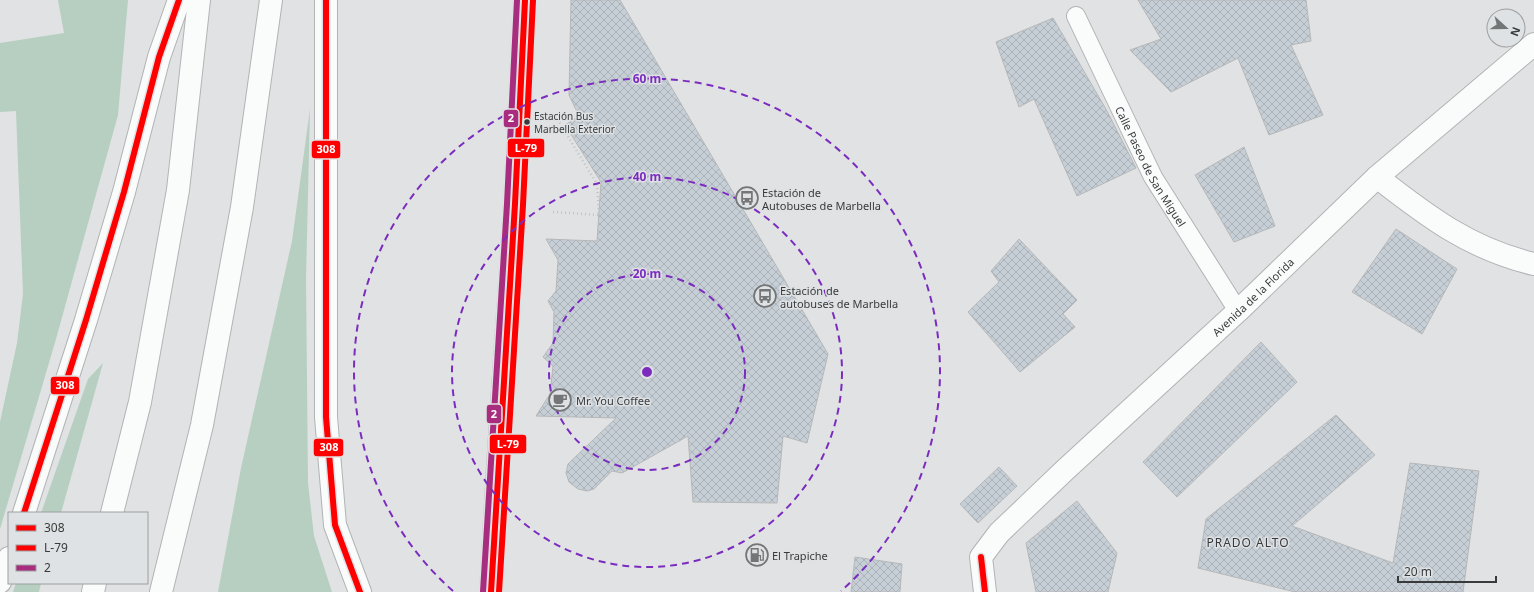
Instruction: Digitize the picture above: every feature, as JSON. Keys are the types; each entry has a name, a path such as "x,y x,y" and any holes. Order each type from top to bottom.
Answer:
{"main road":[{"path":"24,512 86,320 124,192 159,57 179,0"},
{"path":"112,512 140,402 178,190 199,0"},
{"path":"161,592 202,425 242,207 271,0"},
{"path":"326,0 326,417 335,525 360,592"},
{"path":"491,592 526,0"},
{"name":"Avenida de la Florida","path":"985,592 981,557 998,533 1238,311 1377,177 1534,44"},
{"path":"1377,177 1423,212 1455,233 1485,249 1511,259 1534,264"},
{"path":"0,582 8,561"}],"lane":[{"name":"Calle Paseo de San Miguel","path":"1076,16 1153,177 1238,311"}],"path":[{"path":"552,212 599,214 597,184 559,122"}],"green space":[{"path":"58,0 128,0 118,115 56,339 0,529 0,422 17,343 23,294 16,111 0,112 0,43 64,33"},
{"path":"310,109 306,279 308,483 314,536 332,592 218,592 241,468 292,241"},
{"path":"103,363 61,512 41,512 88,379"},
{"path":"16,584 41,584 39,592 13,592"}],"building":[{"path":"571,0 620,0 828,354 807,443 783,436 777,503 693,502 688,436 622,473 612,471 594,489 587,491 578,489 569,482 566,473 568,464 616,418 536,416 550,394 553,366 543,357 553,343 554,312 548,301 556,291 558,260 546,239 597,241 601,182 565,125 579,116 569,95"},
{"path":"1138,0 1306,0 1311,41 1291,45 1323,115 1269,135 1238,58 1171,92 1130,50 1161,39"},
{"path":"1053,18 1107,111 1136,168 1077,196 1034,99 1019,107 996,42"},
{"path":"1244,147 1275,226 1234,242 1195,175"},
{"path":"1396,229 1457,269 1422,334 1352,292"},
{"path":"1019,239 1077,300 1063,314 1075,327 1020,372 968,312 999,282 991,271"},
{"path":"1261,342 1297,382 1177,497 1143,462"},
{"path":"1336,415 1375,455 1292,526 1393,563 1410,463 1479,471 1463,592 1295,592 1198,568 1206,519"},
{"path":"999,467 1017,486 978,523 960,504"},
{"path":"1077,501 1117,553 1108,592 1036,592 1026,543"},
{"path":"855,557 902,564 900,592 851,592"}],"transit line":[{"name":"308","path":"24,512 86,320 124,192 159,57 179,0"},
{"name":"308","path":"326,0 326,417 335,525 360,592"},
{"name":"2","path":"483,592 507,204 517,0"},
{"name":"308","path":"491,592 515,204 525,0"},
{"name":"L-79","path":"499,592 523,205 533,0"},
{"name":"308","path":"981,557 985,592"}],"place":[{"name":"Estación Bus Marbella Exterior","path":"527,122"},
{"name":"Estación de Autobuses de Marbella","path":"747,198"},
{"name":"Estación de autobuses de Marbella","path":"765,296"},
{"name":"Mr. You Coffee","path":"560,400"},
{"name":"El Trapiche","path":"757,555"}],"district":[{"name":"PRADO ALTO","path":"1248,542"}]}
